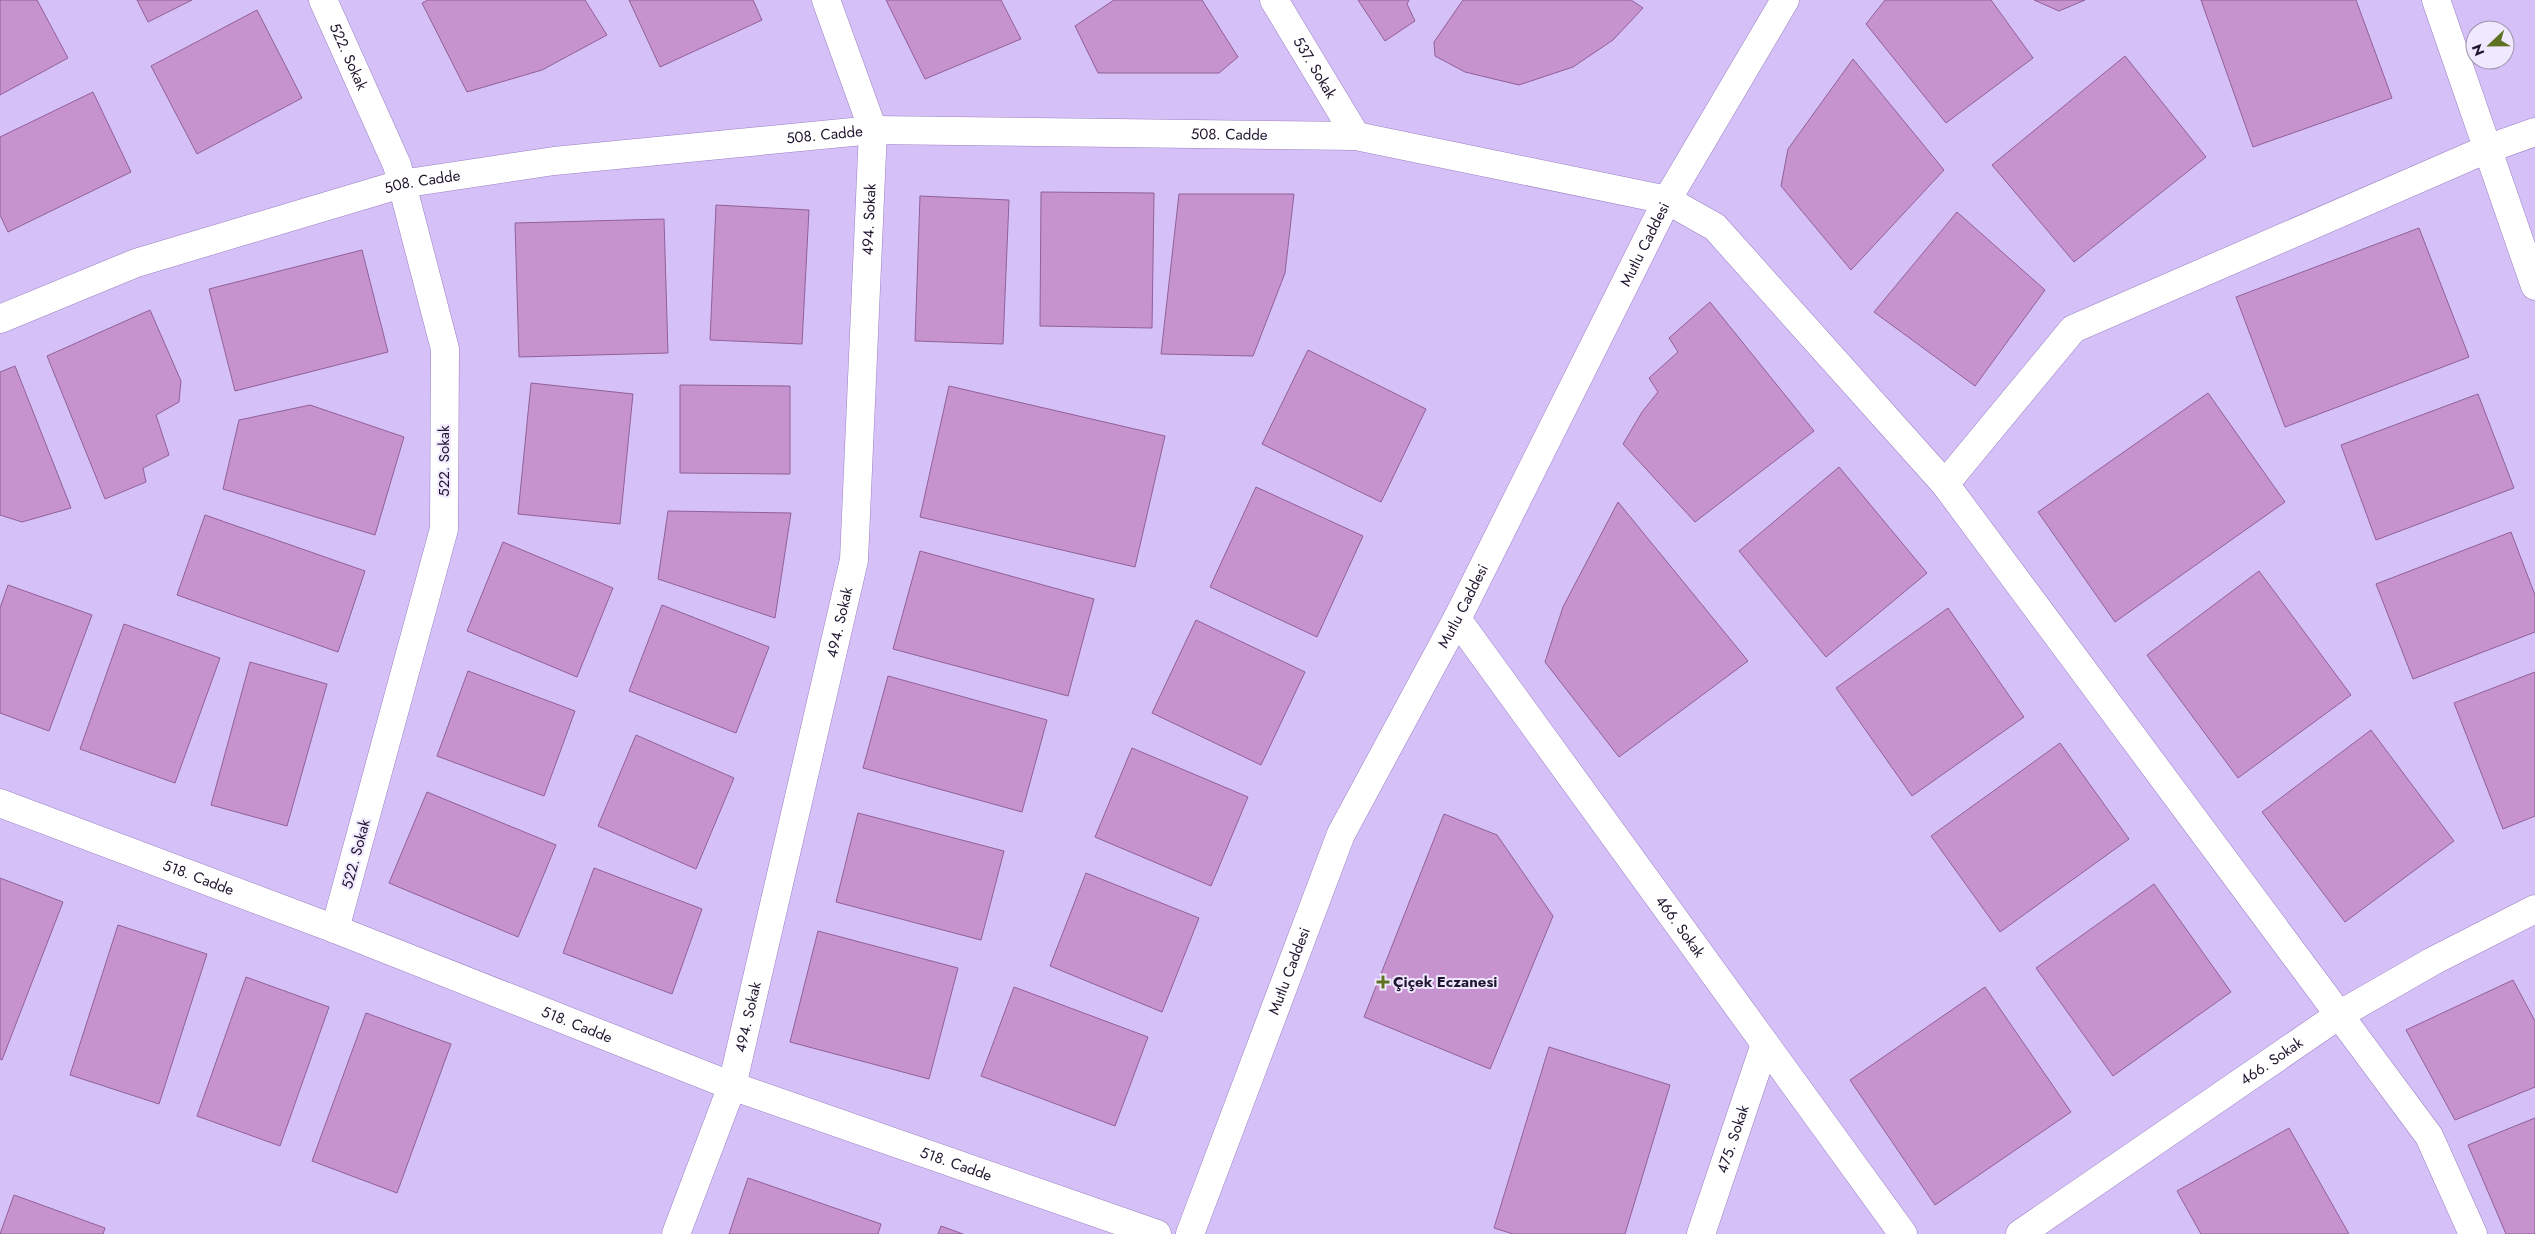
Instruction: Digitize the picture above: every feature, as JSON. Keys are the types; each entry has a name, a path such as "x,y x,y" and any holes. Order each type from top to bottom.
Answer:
{"street":[{"name":"522. Sokak","path":"323,0 397,165 445,349 444,529 335,929"},
{"name":"494. Sokak","path":"676,1234 732,1086 854,560 873,130 826,0"},
{"name":"537. Sokak","path":"1274,0 1356,136"},
{"name":"Mutlu Caddesi","path":"1190,1234 1341,834 1457,619 1668,200 1786,0"},
{"path":"2436,0 2535,286"},
{"name":"508. Cadde","path":"0,319 136,263 402,184 554,161 873,130 1356,136 1668,200 1715,227 1945,484 2429,1136 2473,1234"},
{"path":"1945,484 2073,329 2487,149 2535,132"},
{"name":"466. Sokak","path":"1457,619 1903,1234"},
{"name":"518. Cadde","path":"0,803 335,929 732,1086 1157,1234"},
{"name":"466. Sokak","path":"2020,1234 2339,1015 2433,961 2535,909"},
{"name":"475. Sokak","path":"1701,1234 1765,1044"}],"building":[{"path":"0,0 37,0 68,58 0,95"},
{"path":"137,0 192,0 148,22"},
{"path":"428,0 585,0 607,35 542,70 467,92 422,3"},
{"path":"629,0 753,0 762,20 660,67"},
{"path":"886,0 1001,0 1021,39 925,79"},
{"path":"1114,0 1202,0 1238,57 1219,73 1098,73 1075,26"},
{"path":"1358,0 1409,0 1407,4 1415,21 1385,41"},
{"path":"1463,0 1631,0 1643,8 1613,40 1573,67 1519,85 1465,72 1435,56 1434,42"},
{"path":"1885,0 1991,0 2033,58 1946,123 1866,24"},
{"path":"2034,0 2085,0 2059,11"},
{"path":"2201,0 2356,0 2392,98 2253,147"},
{"path":"257,10 302,98 197,154 151,66"},
{"path":"2125,56 2206,157 2074,262 1992,165"},
{"path":"1853,59 1944,170 1851,270 1781,186 1788,149"},
{"path":"93,92 131,172 8,232 0,215 0,137"},
{"path":"1041,192 1154,193 1152,328 1040,326"},
{"path":"1179,194 1294,194 1285,273 1253,356 1161,354"},
{"path":"920,196 1009,200 1003,344 915,341"},
{"path":"716,205 809,210 802,344 710,340"},
{"path":"1957,212 2045,290 1975,386 1874,312"},
{"path":"664,219 668,353 519,357 515,223"},
{"path":"2419,228 2469,357 2285,427 2236,297"},
{"path":"362,250 388,352 235,391 209,289"},
{"path":"1710,302 1814,431 1695,522 1623,444 1642,412 1658,392 1649,378 1678,352 1669,338"},
{"path":"150,310 181,381 179,402 156,415 169,455 143,468 146,482 105,499 47,356"},
{"path":"1308,350 1426,409 1381,502 1262,444"},
{"path":"15,366 71,508 22,522 0,515 0,372"},
{"path":"531,383 633,394 620,524 518,514"},
{"path":"680,385 790,386 790,474 680,473"},
{"path":"949,386 1165,436 1135,567 920,517"},
{"path":"2208,393 2285,502 2115,622 2038,512"},
{"path":"2478,394 2514,488 2376,540 2341,445"},
{"path":"310,405 404,437 375,535 223,489 239,420"},
{"path":"1839,467 1927,573 1826,657 1739,551"},
{"path":"1256,487 1363,536 1317,637 1210,587"},
{"path":"1618,502 1748,661 1619,757 1545,662 1563,607"},
{"path":"668,511 791,513 775,618 658,579"},
{"path":"205,515 365,571 338,652 177,595"},
{"path":"2511,532 2535,595 2535,632 2413,679 2376,584"},
{"path":"503,542 613,588 577,677 467,631"},
{"path":"920,551 1094,599 1068,696 893,649"},
{"path":"2259,571 2351,695 2238,778 2147,655"},
{"path":"8,585 92,615 49,731 0,713 0,608"},
{"path":"662,605 769,647 736,733 629,691"},
{"path":"1948,608 2024,717 1912,796 1836,688"},
{"path":"1196,620 1305,672 1261,765 1152,713"},
{"path":"124,624 220,658 175,783 80,749"},
{"path":"250,662 327,684 287,826 211,805"},
{"path":"468,671 575,711 544,796 437,756"},
{"path":"2535,672 2535,816 2503,829 2454,703"},
{"path":"888,676 1047,720 1022,812 863,768"},
{"path":"2371,730 2454,841 2345,922 2262,812"},
{"path":"636,735 734,778 696,869 598,826"},
{"path":"2060,743 2129,839 2000,932 1931,836"},
{"path":"1132,748 1248,797 1211,886 1095,837"},
{"path":"427,792 556,845 518,937 389,883"},
{"path":"858,813 1004,851 981,940 836,902"},
{"path":"1444,814 1497,835 1553,916 1490,1069 1364,1017"},
{"path":"594,868 702,909 672,994 563,953"},
{"path":"1086,873 1199,918 1162,1012 1050,966"},
{"path":"0,878 63,902 2,1060 0,1059"},
{"path":"2154,884 2231,992 2113,1076 2036,968"},
{"path":"118,925 207,954 159,1104 70,1075"},
{"path":"818,931 958,968 929,1079 790,1042"},
{"path":"246,977 329,1007 280,1146 197,1116"},
{"path":"2513,980 2535,1021 2535,1087 2455,1120 2406,1030"},
{"path":"1014,987 1148,1037 1115,1126 981,1076"},
{"path":"1985,987 2071,1112 1935,1205 1850,1080"},
{"path":"366,1013 451,1044 397,1193 312,1161"},
{"path":"1549,1047 1670,1085 1625,1234 1513,1234 1494,1228"},
{"path":"2535,1118 2535,1234 2506,1234 2468,1145"},
{"path":"2289,1128 2349,1234 2201,1234 2177,1191"},
{"path":"748,1178 881,1224 878,1234 729,1234"},
{"path":"14,1195 105,1228 103,1234 0,1234"},
{"path":"941,1226 963,1234 938,1234"}],"place":[{"name":"Çiçek Eczanesi","path":"1383,982"}]}
